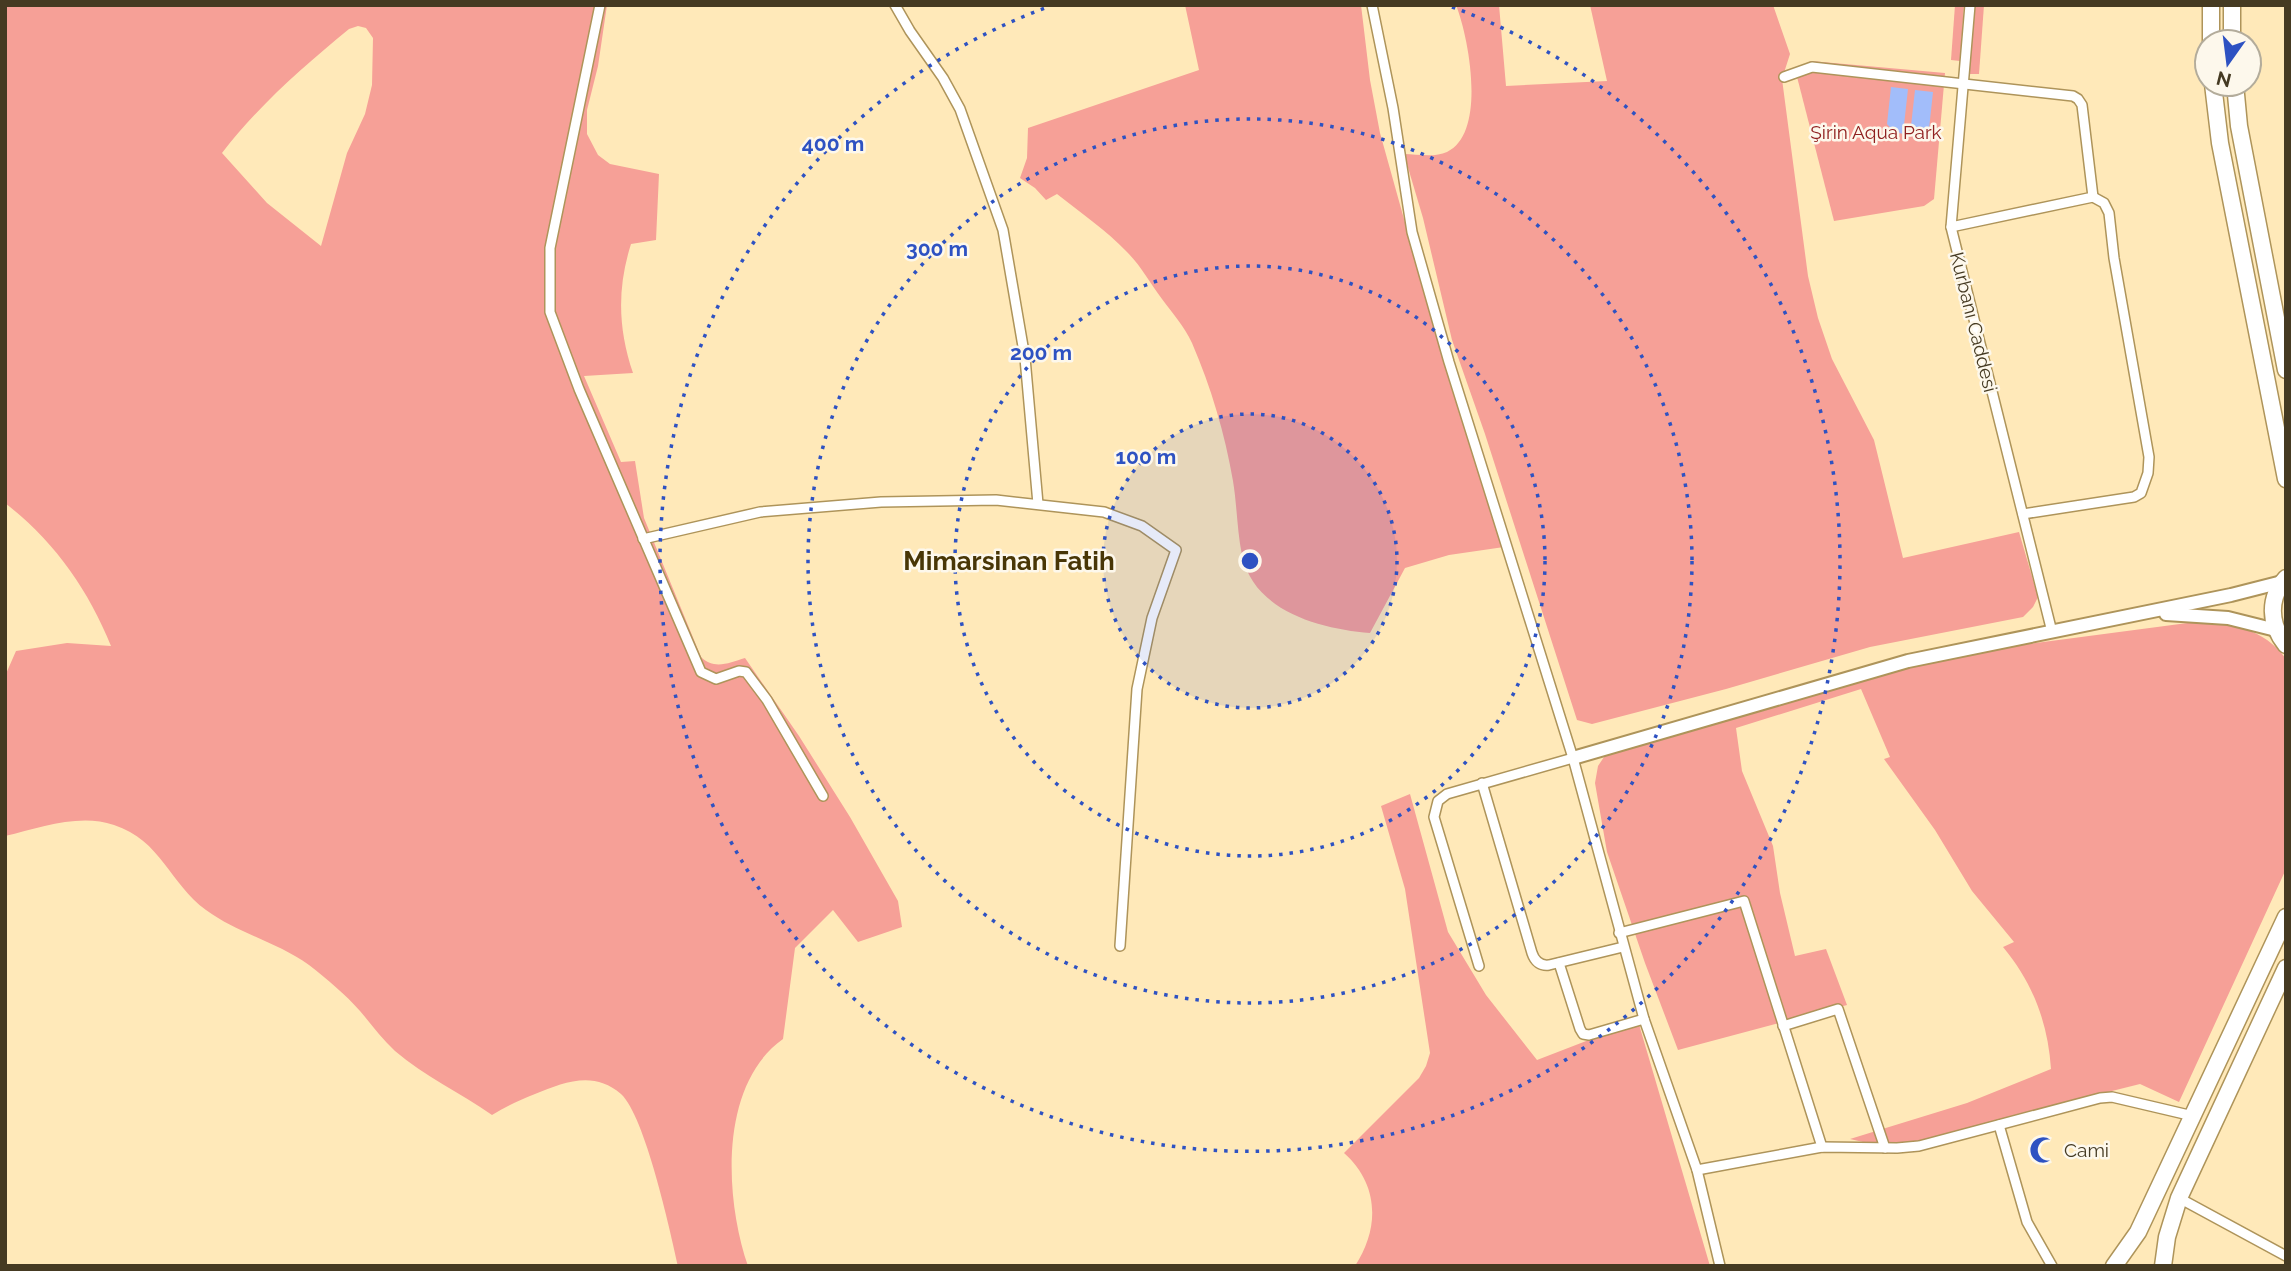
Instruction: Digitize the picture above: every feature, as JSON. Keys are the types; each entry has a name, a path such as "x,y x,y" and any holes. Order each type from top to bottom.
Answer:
{"highway":[{"path":"2211,5 2211,28"},
{"path":"2232,5 2232,28"},
{"path":"2215,98 2220,143 2286,479"},
{"path":"2236,98 2239,126 2286,370"},
{"path":"2284,580 2273,605 2276,630 2285,645"},
{"path":"2115,1266 2138,1232 2286,917"},
{"path":"2163,1266 2167,1237 2179,1198 2286,968"}],"street":[{"path":"600,5 550,248 550,312 701,672 716,679 739,671 746,672 766,700 823,796"},
{"path":"895,5 960,109 1003,230 1025,358 1038,505"},
{"path":"1371,5 1393,108 1412,232 1449,362 1573,758 1644,1019 1697,1170 1720,1266"},
{"name":"Kurbanı Caddesi","path":"1970,5 1951,227 2052,632"},
{"path":"1784,77 1812,67 2073,96 2082,104 2093,197"},
{"path":"1951,227 2093,197 2104,204 2109,213 2114,258 2149,457 2148,473 2141,493 2134,497 2023,514"},
{"path":"643,539 760,512 893,502 996,500 1104,512 1142,526 1176,550 1152,618 1137,689 1120,946"},
{"path":"1479,966 1434,817 1438,802 1447,794 1908,661 2145,613 2284,580"},
{"path":"2145,613 2228,618 2276,630"},
{"path":"1482,783 1533,957 1542,965 1623,947"},
{"path":"1619,933 1744,901 1822,1147"},
{"path":"1559,963 1583,1034 1589,1035 1644,1019"},
{"path":"1783,1026 1838,1009 1885,1148"},
{"path":"1697,1170 1822,1147 1919,1146 2100,1098 2112,1097 2193,1116"},
{"path":"1998,1125 2027,1222 2052,1266"},
{"path":"2179,1198 2286,1256"}],"green space":[{"path":"5,5 607,5 598,66 587,110 587,134 598,155 610,164 659,174 656,240 631,244 623,277 622,324 633,373 584,376 621,462 635,461 644,518 701,657 716,664 745,658 850,817 898,901 902,927 858,942 833,910 795,948 783,1039 762,1059 747,1085 737,1114 732,1145 735,1209 748,1266 678,1266 656,1175 639,1125 630,1106 621,1094 611,1087 590,1080 568,1082 492,1115 395,1051 348,999 309,965 206,910 183,888 154,852 130,832 101,822 73,821 5,836 5,676 16,651 67,643 111,646 92,605 68,567 39,533 5,503","holes":["358,26 366,28 373,38 372,85 365,114 347,153 321,246 267,203 222,153 266,103 315,58 349,29"]},
{"path":"1185,5 1361,5 1370,80 1380,133 1450,384 1504,547 1449,555 1405,568 1370,633 1311,622 1275,604 1260,591 1249,575 1242,555 1233,481 1222,428 1189,337 1132,257 1119,244 1057,194 1046,200 1020,178 1027,158 1028,128 1199,70"},
{"path":"1456,5 1499,5 1506,86 1607,81 1590,5 1773,5 1790,54 1782,79 1808,276 1832,359 1874,440 1903,558 2019,532 2038,597 2023,617 1870,647 1592,724 1577,720 1452,340 1423,218 1404,154 1431,155 1447,152 1459,142 1467,126 1471,106 1469,61"},
{"path":"1955,5 1964,5 1960,61 1951,60"},
{"path":"1975,5 1984,5 1979,74 1969,74"},
{"name":"Şirin Aqua Park","path":"1811,61 1945,73 1934,199 1924,206 1834,221 1795,69"},
{"path":"2195,622 2246,629 2268,640 2286,659 2286,869 2179,1102 2140,1084 2032,1111 1935,1142 1876,1145 1850,1139 1967,1103 2051,1069 2037,1004 2023,975 2003,947 2014,942 1972,891 1935,830 1884,759 1890,757 1861,689 1736,728 1742,771 1773,846 1780,893 1795,956 1826,949 1847,1005 1678,1050 1607,852 1595,783 1598,766 1608,751 1901,667 1998,648"},
{"path":"1410,794 1448,932 1486,995 1537,1060 1638,1021 1710,1266 1355,1266 1369,1237 1372,1207 1364,1178 1344,1153 1419,1078 1430,1053 1405,889 1381,806"}],"water":[{"path":"1891,87 1908,89 1903,134 1893,131 1887,124"},
{"path":"1915,90 1933,92 1929,129 1920,135 1910,135"}],"place":[{"name":"Cami","path":"2043,1150"}],"district":[{"name":"Mimarsinan Fatih","path":"1009,561"}]}
